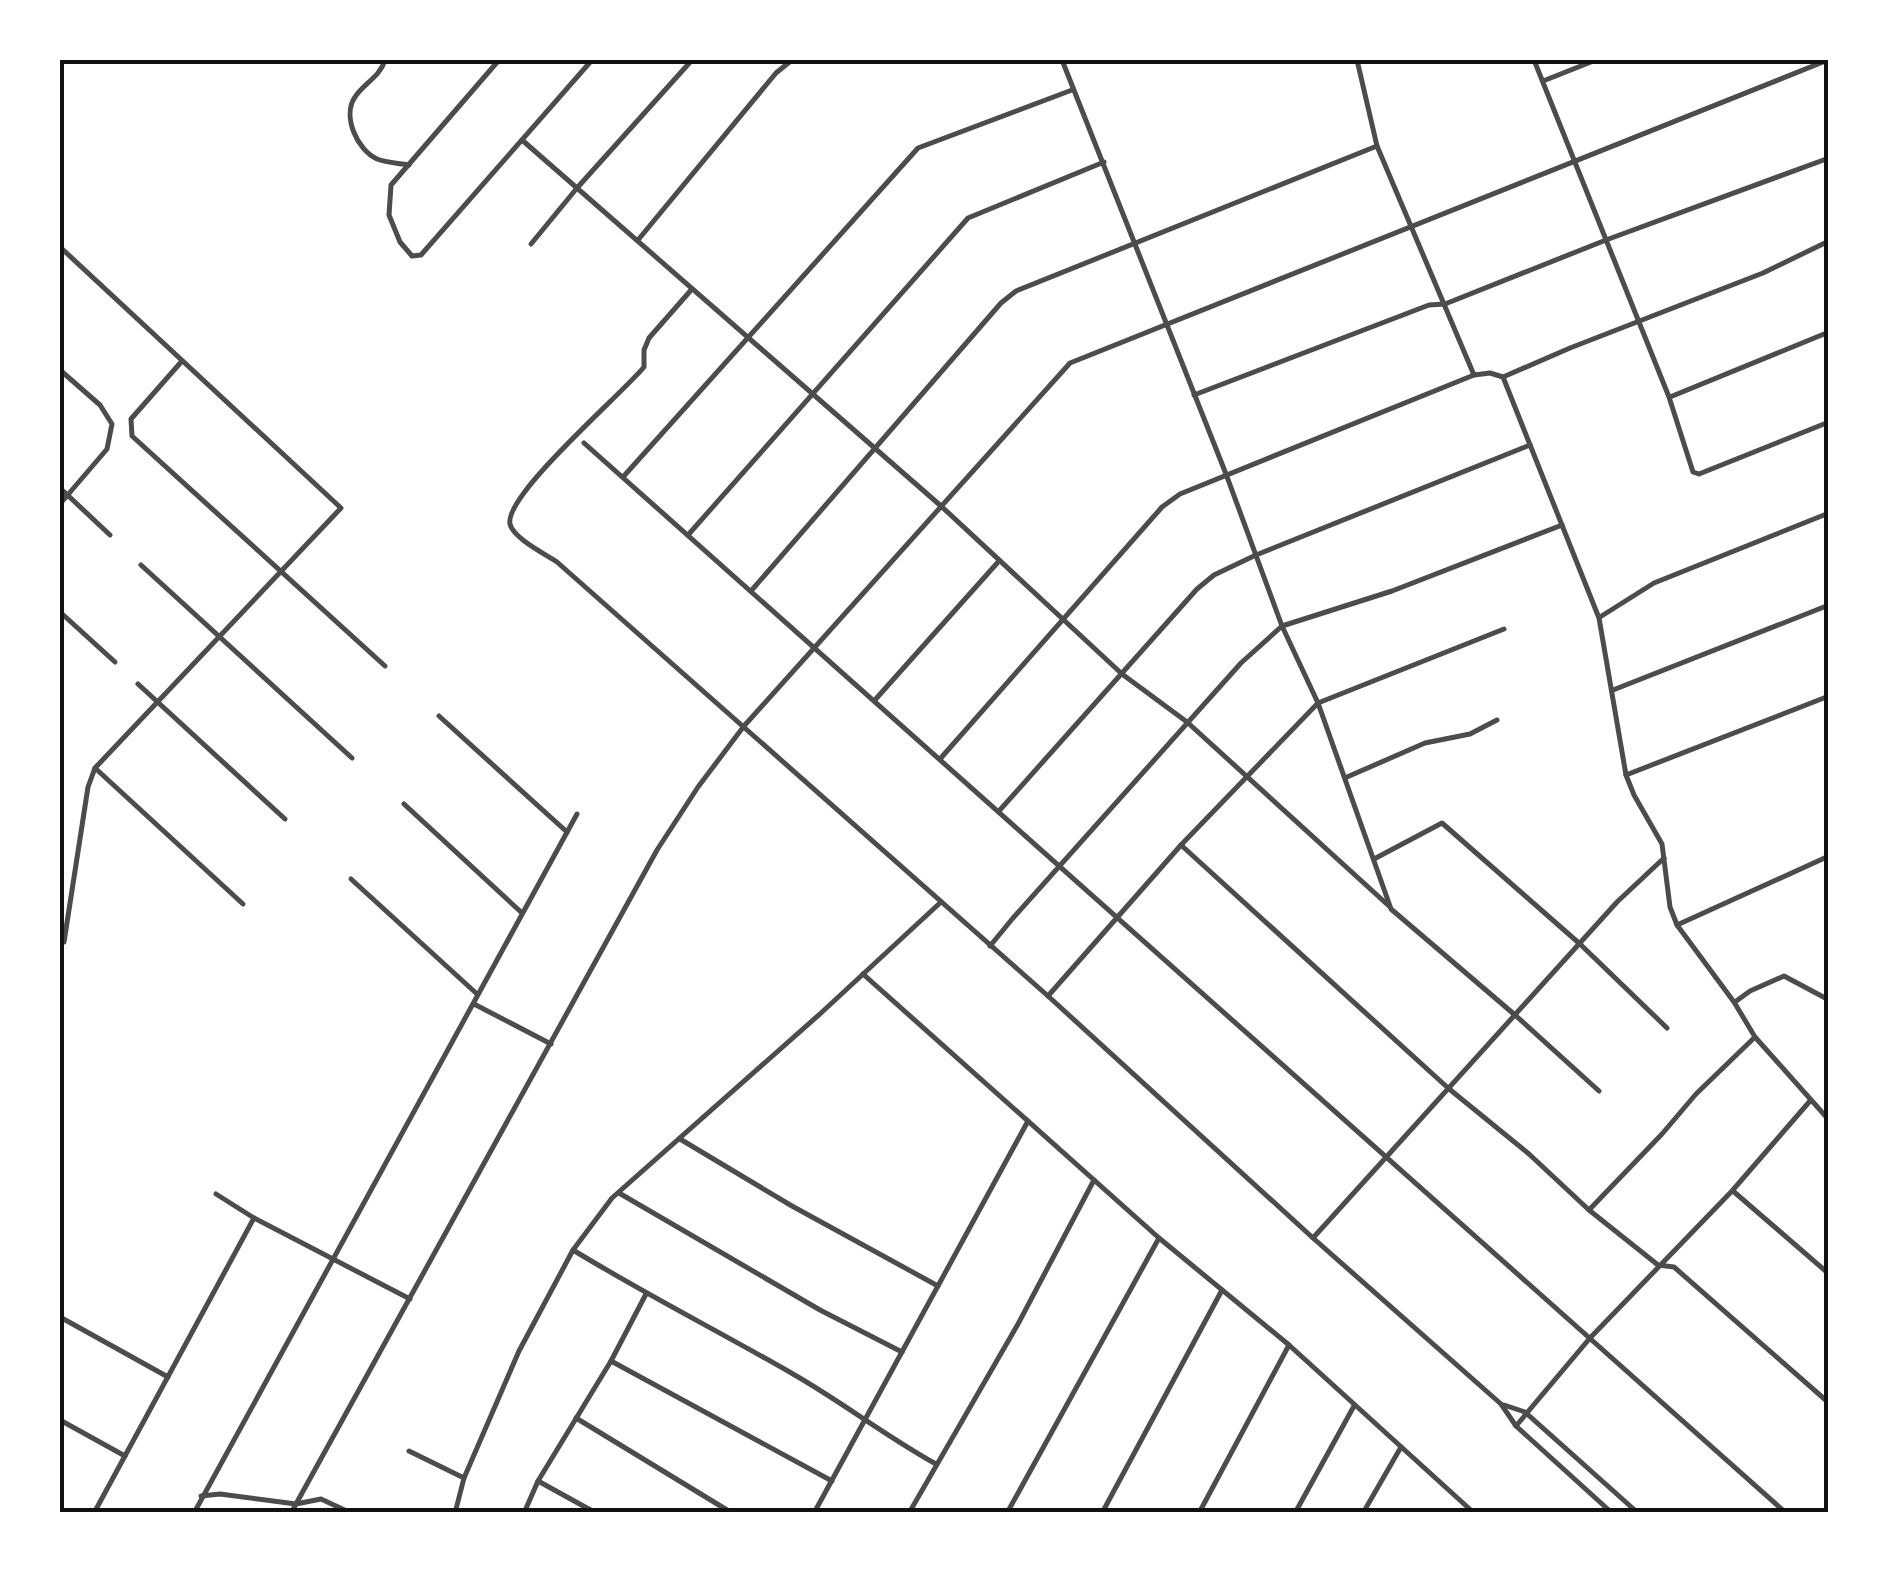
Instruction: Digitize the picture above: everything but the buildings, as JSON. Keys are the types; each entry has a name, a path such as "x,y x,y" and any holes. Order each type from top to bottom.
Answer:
{"street":[{"path":"385,60 382,69 353,99 349,116 356,138 369,154 380,161 409,164"},
{"path":"500,60 391,186 389,215 400,242 412,256 421,255 592,60"},
{"path":"531,244 692,60"},
{"path":"637,241 776,73 792,60"},
{"path":"1062,60 1282,626 1318,703 1392,909"},
{"path":"1357,60 1377,146 1474,375"},
{"path":"1534,60 1668,397 1693,472 1829,422"},
{"path":"1542,81 1596,60"},
{"path":"291,1513 657,850 698,786 744,726 1070,363 1824,61"},
{"path":"623,477 918,148 1074,90"},
{"path":"522,140 941,506 1122,674 1188,722 1392,909 1600,1091"},
{"path":"751,591 1016,291 1377,146"},
{"path":"1194,394 1419,309 1445,304 1829,158"},
{"path":"688,534 968,218 1104,162"},
{"path":"940,759 1162,507 1180,494 1474,375 1490,373 1503,378 1570,348 1764,274 1829,241"},
{"path":"60,247 341,508 96,768 88,788 64,942"},
{"path":"692,289 649,338 644,367 547,463 511,513 510,524 516,536 557,562 1048,996 1502,1404 1516,1426 1612,1513"},
{"path":"1668,397 1829,332"},
{"path":"182,360 131,419 132,436 384,666"},
{"path":"60,370 100,406 112,424 107,449 60,504"},
{"path":"1503,378 1599,618 1626,775 1662,844 1670,907 1677,925 1755,1037 1829,1120"},
{"path":"584,442 1786,1513"},
{"path":"998,812 1197,589 1214,575 1530,444"},
{"path":"60,488 110,535"},
{"path":"1599,618 1654,583 1829,513"},
{"path":"990,946 1188,722 1282,626 1392,591 1562,525"},
{"path":"874,701 999,561"},
{"path":"141,565 352,758"},
{"path":"1613,690 1829,606"},
{"path":"60,612 115,662"},
{"path":"1048,996 1182,844 1318,703 1504,628"},
{"path":"138,684 285,818"},
{"path":"1626,775 1829,696"},
{"path":"439,716 567,832"},
{"path":"1346,777 1425,743 1470,734 1498,720"},
{"path":"96,768 243,904"},
{"path":"404,804 522,913"},
{"path":"194,1513 577,814"},
{"path":"1374,859 1442,824 1580,944 1667,1028"},
{"path":"1182,844 1448,1088 1529,1154 1589,1210 1658,1265 1674,1268 1829,1402"},
{"path":"1677,925 1829,856"},
{"path":"1313,1238 1617,902 1664,858"},
{"path":"351,879 478,994"},
{"path":"455,1513 464,1478 519,1351 573,1250 612,1198 941,902"},
{"path":"863,974 1159,1238 1289,1345 1474,1513"},
{"path":"1734,1002 1784,976 1829,1000"},
{"path":"472,1004 551,1044"},
{"path":"1589,1210 1696,1094 1755,1037"},
{"path":"1516,1426 1590,1338 1732,1190 1810,1101"},
{"path":"814,1513 1028,1121"},
{"path":"680,1139 938,1286"},
{"path":"909,1513 1018,1324 1094,1180"},
{"path":"1732,1190 1829,1274"},
{"path":"618,1193 820,1310 902,1352"},
{"path":"216,1194 254,1218 410,1299"},
{"path":"94,1513 254,1218"},
{"path":"1007,1513 1159,1238"},
{"path":"573,1250 797,1376 864,1422 936,1464"},
{"path":"1102,1513 1222,1290"},
{"path":"524,1513 538,1481 611,1361 646,1294"},
{"path":"60,1317 168,1377"},
{"path":"1199,1513 1289,1345"},
{"path":"611,1361 832,1481"},
{"path":"1502,1404 1525,1412 1638,1513"},
{"path":"1296,1513 1354,1405"},
{"path":"576,1418 732,1513"},
{"path":"60,1420 125,1456"},
{"path":"1363,1513 1401,1447"},
{"path":"409,1451 464,1478"},
{"path":"538,1481 596,1513"},
{"path":"202,1496 220,1494 296,1504 321,1499 351,1513"},
{"path":"1455,1513 1462,1502"}]}
